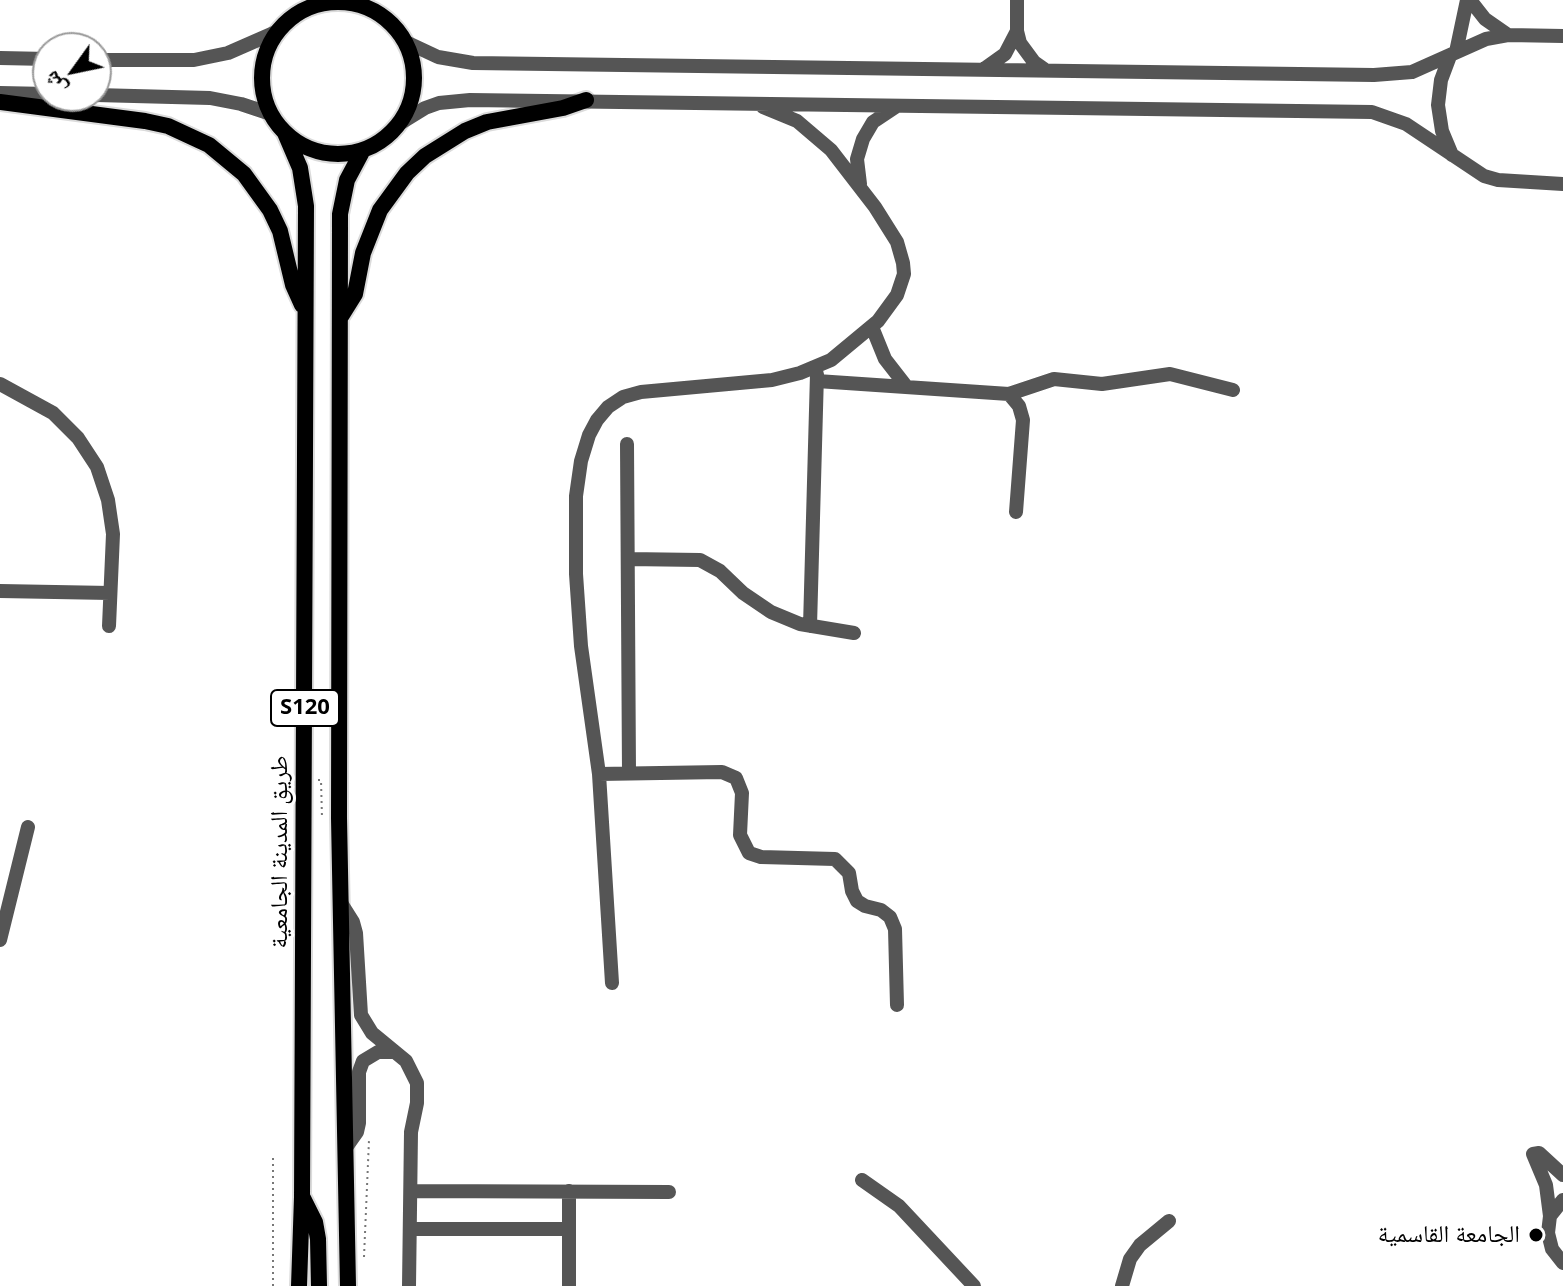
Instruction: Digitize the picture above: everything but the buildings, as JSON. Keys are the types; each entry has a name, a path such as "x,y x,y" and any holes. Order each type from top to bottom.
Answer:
{"main road":[{"path":"289,18 302,10 331,1 347,1 371,6 398,30 412,59 413,93 399,124 377,144 350,154 322,153 309,149 285,133 271,114 264,98 262,72 267,47 299,0"},
{"path":"340,318 355,294 363,253 380,210 392,190 425,156 454,137 487,122 563,108 586,100"},
{"path":"0,102 145,121 178,130 209,145 244,174 270,210 280,231 296,294 305,311"},
{"name":"طريق المدينة الجامعية","path":"285,133 297,156 305,193 305,779 299,1286"},
{"name":"S120","path":"348,1286 339,818 341,202 351,170 363,150"},
{"path":"302,1197 315,1222 319,1286"}],"street":[{"path":"1017,0 1017,31 1026,53 1044,69"},
{"path":"1469,0 1485,19 1508,35"},
{"path":"1452,155 1442,131 1438,105 1441,80 1453,54 1469,0"},
{"path":"984,69 1005,54 1017,31"},
{"path":"112,60 194,60 236,50 276,32"},
{"path":"406,42 438,57 473,63 1396,74 1412,72 1486,39 1508,35 1563,36"},
{"path":"0,58 32,59"},
{"path":"0,93 32,94"},
{"path":"112,95 210,98 271,114"},
{"path":"399,124 425,108 455,100 1372,112 1406,124 1484,176 1560,186"},
{"path":"749,102 786,115 807,127 831,150 897,242 903,263 904,274 897,295 872,327 817,373 810,626"},
{"path":"861,188 857,159 863,139 873,122 898,105"},
{"path":"872,327 885,359 906,386"},
{"path":"612,983 599,774 581,646 576,574 581,461 589,435 608,407 623,397 641,392 817,373 906,386 1009,394 1054,379 1102,384 1170,374 1233,390"},
{"path":"0,384 53,413 78,438 97,467 111,517 109,626"},
{"path":"1009,394 1019,406 1023,420 1016,512"},
{"path":"627,444 629,773"},
{"path":"628,559 700,560 720,571 763,608 786,619 854,633"},
{"path":"0,591 110,593"},
{"path":"599,774 722,772 732,775 741,787 740,835 749,853 761,857 829,858 841,863 849,873 857,901 881,910 893,923 897,1005"},
{"path":"0,940 28,827"},
{"path":"341,903 356,933 361,1015 372,1033 411,1068 417,1083 417,1103 411,1132 409,1286"},
{"path":"345,1149 357,1132 359,1123 359,1072 363,1061 378,1052 396,1052"},
{"path":"1563,1175 1539,1153 1533,1154 1546,1185 1549,1242 1563,1263"},
{"path":"862,1180 899,1206 974,1286"},
{"path":"411,1191 669,1192"},
{"path":"569,1191 569,1286"},
{"path":"1550,1216 1563,1200"},
{"path":"1122,1286 1130,1259 1140,1245 1169,1221"},
{"path":"410,1229 567,1229"}],"path":[{"path":"305,779 321,780 321,818 339,818"},
{"path":"364,1258 369,1134"},
{"path":"273,1158 273,1286"}],"place":[{"name":"الجامعة القاسمية","path":"1536,1235"}]}
